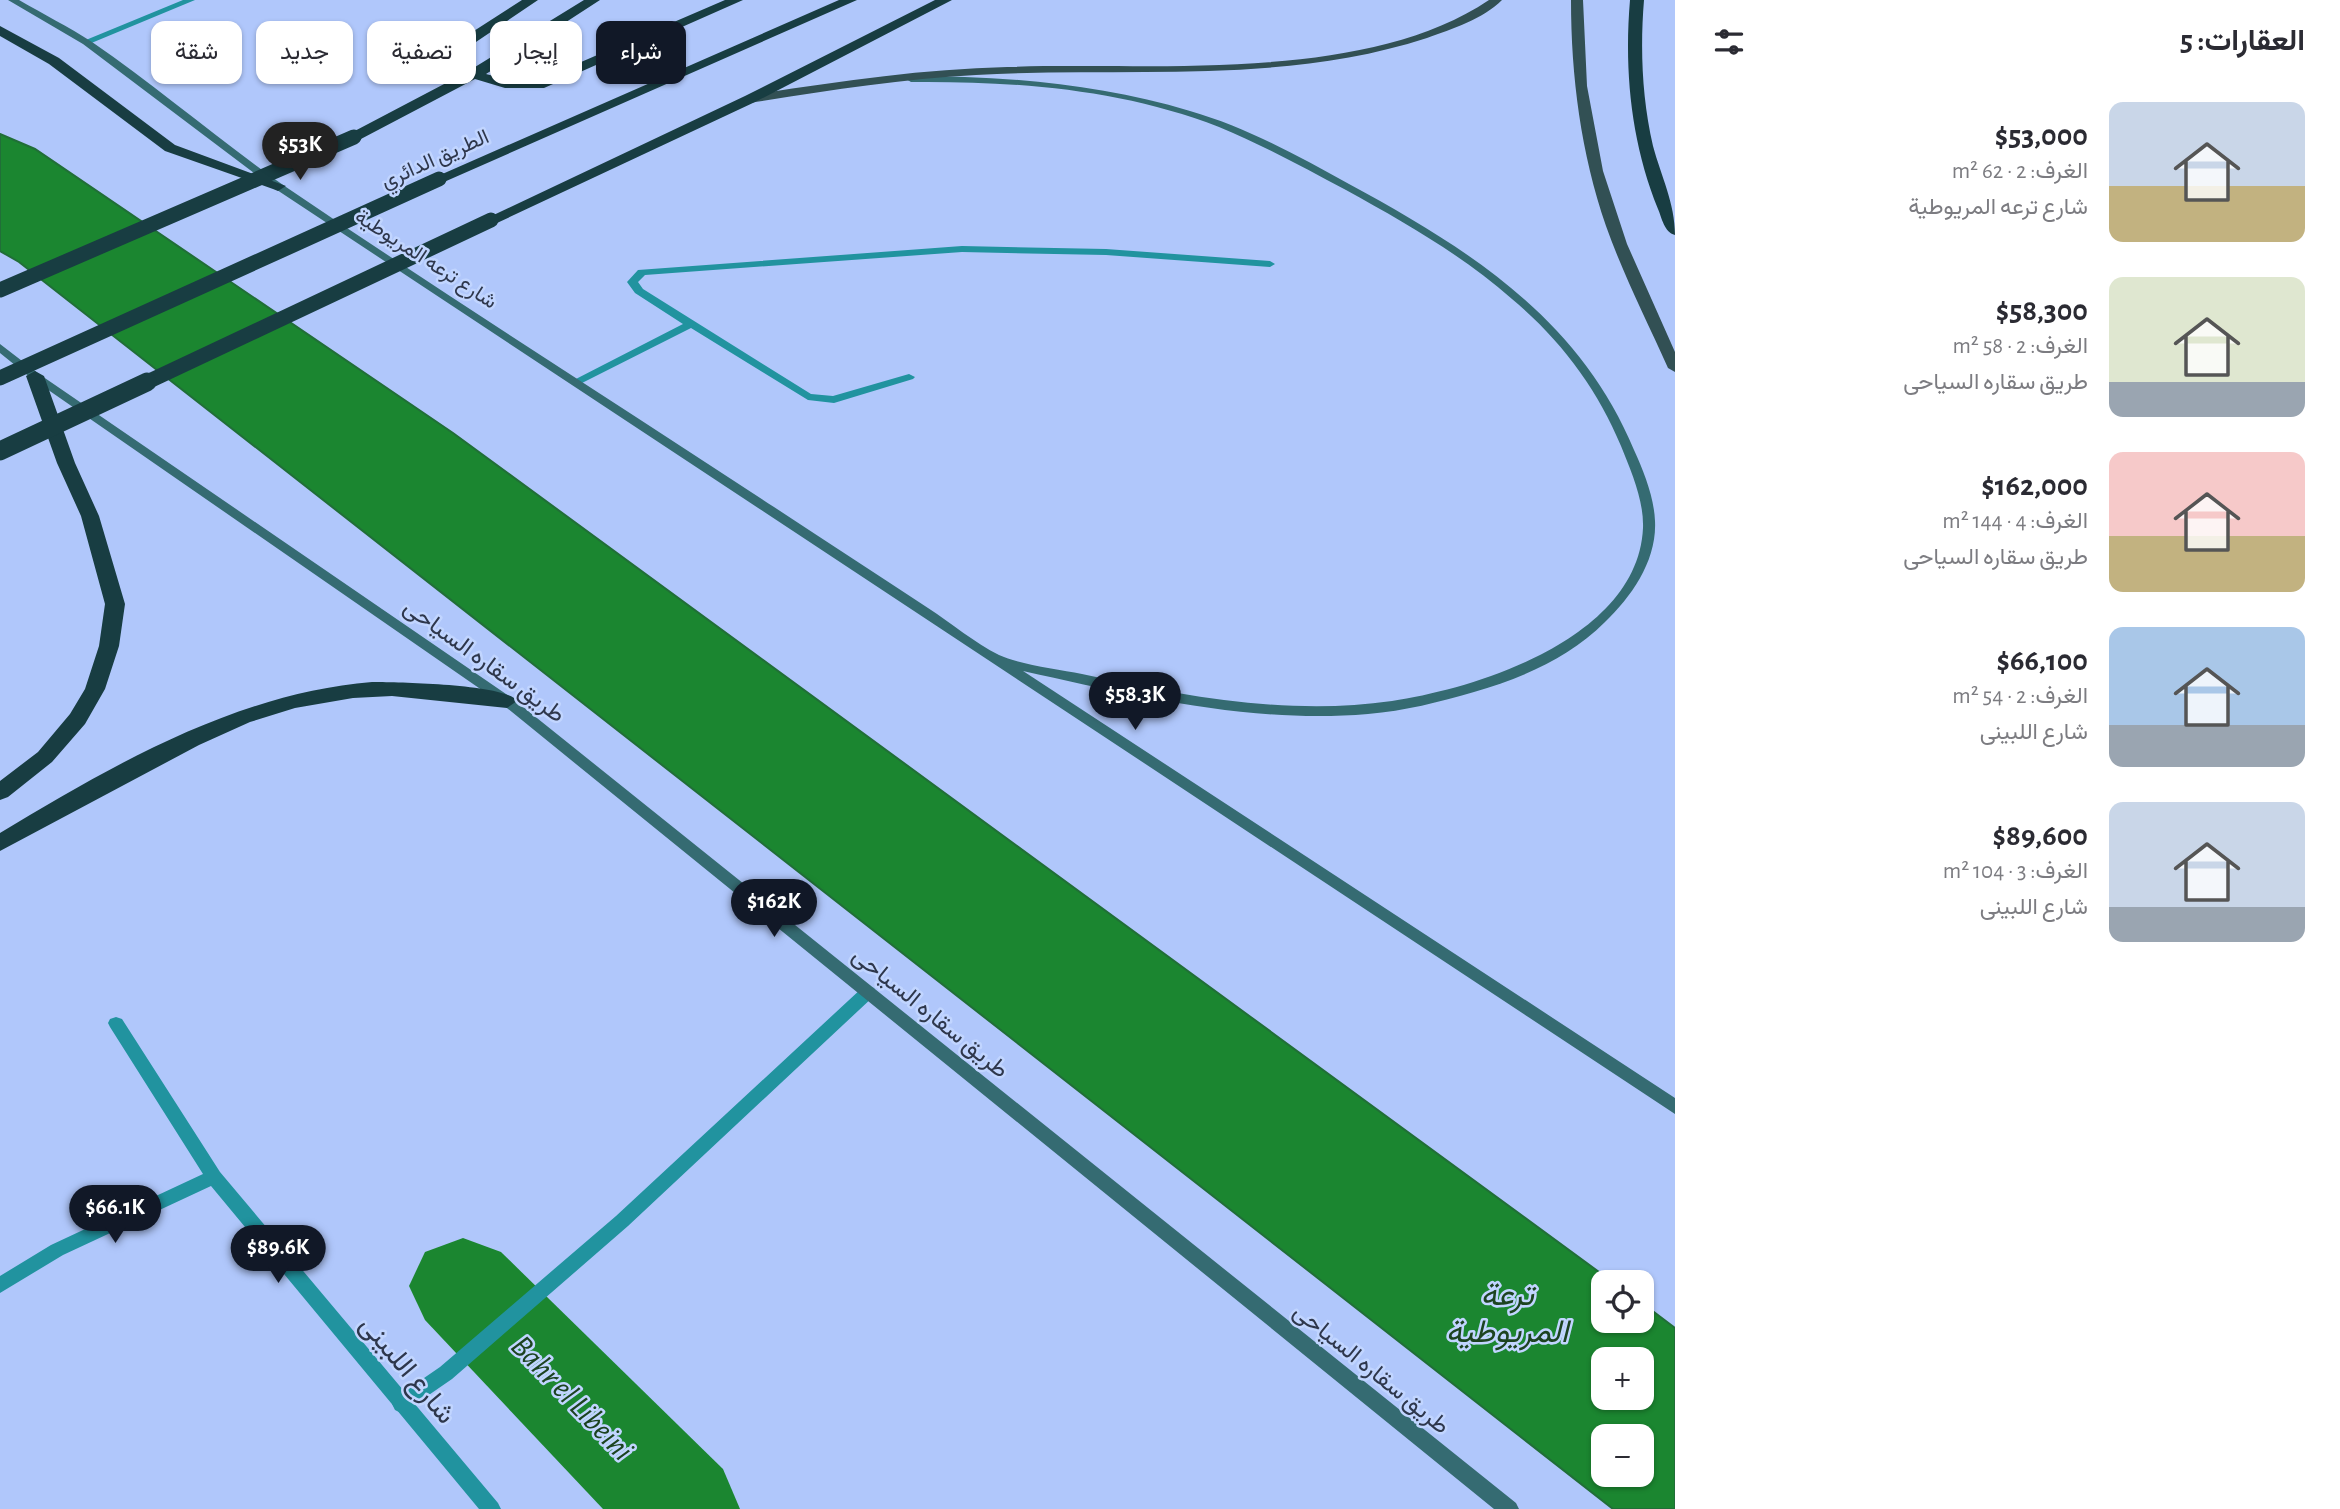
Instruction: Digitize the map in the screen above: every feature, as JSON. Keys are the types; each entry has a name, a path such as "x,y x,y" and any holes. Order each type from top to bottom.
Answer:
{"highway":[{"path":"476,35 531,0"},
{"path":"476,73 593,0"},
{"path":"476,74 524,85 552,81 736,0"},
{"name":"الطريق الدائري","path":"0,378 439,179 850,0"},
{"path":"0,452 750,99 945,0"},
{"path":"1637,0 1634,61 1636,96 1654,174 1675,230"},
{"path":"0,30 54,61 170,148 278,186"},
{"path":"0,290 354,137 455,84"},
{"path":"0,792 45,757 78,719 95,689 109,646 115,604 90,516 66,463 35,376"},
{"path":"0,843 76,798 223,722 267,707 311,696 397,689 507,701"}],"main road":[{"name":"شارع ترعه المريوطية","path":"12,0 86,42 278,186 579,382"},
{"path":"750,99 862,83 1006,70 1204,71 1305,63 1349,56 1415,38 1482,10 1496,0"},
{"path":"1577,0 1578,70 1595,164 1614,226 1675,368"},
{"path":"911,79 961,78 1049,83 1140,101 1192,115 1286,153 1441,239 1486,270 1542,319 1594,383 1631,452 1643,490 1650,528 1640,569 1614,608 1574,643 1523,671 1461,694 1391,708 1316,713 1238,709 1160,696 995,660"},
{"path":"0,347 35,376"},
{"name":"طريق سقاره السياحى","path":"35,376 507,701 1509,1509"},
{"path":"579,382 995,660 1675,1107"}],"street":[{"path":"86,42 191,0"},
{"path":"909,377 834,400 808,397 639,291 632,282 636,276 652,271 962,249 1106,251 1270,264"},
{"path":"579,382 691,324"},
{"path":"401,1404 446,1373 622,1222 868,992"},
{"name":"شارع اللبينى","path":"116,1023 214,1177 491,1509"},
{"path":"0,1285 58,1250 214,1177"}],"water":[{"name":"ترعة المريوطية","path":"0,134 35,149 453,433 1596,1270 1591,1270 1591,1333 1654,1333 1654,1312 1675,1328 1675,1509 1613,1509 19,262 0,251"}],"waterway":[{"name":"Bahr el Libeini","path":"463,1286 682,1509"}]}
